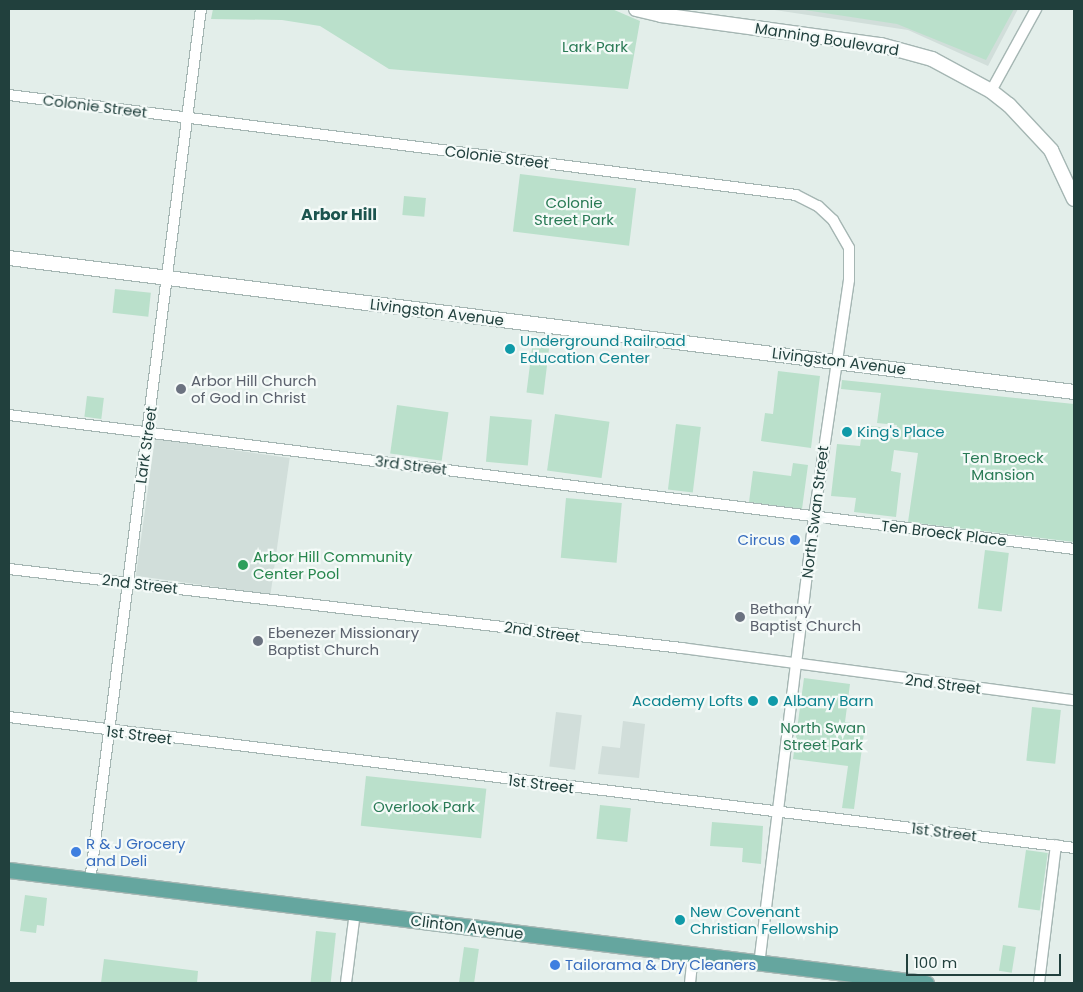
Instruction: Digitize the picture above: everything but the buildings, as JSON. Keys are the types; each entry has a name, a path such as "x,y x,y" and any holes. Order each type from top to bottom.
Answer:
{"main road":[{"name":"Clinton Avenue","path":"9,874 90,881 355,912 926,983"}],"street":[{"name":"Lark Street","path":"90,881 147,432 169,277 201,9"},
{"name":"Manning Boulevard","path":"636,9 661,15 881,45 932,60 991,91 1051,150 1074,199"},
{"path":"991,91 1036,9"},
{"name":"Colonie Street","path":"9,95 796,195 825,211 842,231 849,248 849,280 835,360"},
{"name":"Livingston Avenue","path":"9,258 835,360 1074,392"},
{"name":"North Swan Street","path":"759,962 780,813 814,517 835,360"},
{"name":"3rd Street","path":"9,415 814,517"},
{"name":"Ten Broeck Place","path":"814,517 1074,549"},
{"name":"2nd Street","path":"9,569 682,648 1074,700"},
{"name":"1st Street","path":"9,718 110,732 1074,848"},
{"path":"1039,983 1056,845"},
{"path":"346,983 355,912"},
{"path":"690,983 692,954"}],"shaded area":[{"path":"768,9 1018,9 988,66 908,30"},
{"path":"155,439 290,458 270,595 136,576"},
{"path":"556,712 582,715 575,770 549,767"},
{"path":"623,721 645,724 639,778 598,774 602,746 620,748"}],"green space":[{"name":"Lark Park","path":"213,9 612,9 640,21 628,89 389,69 320,26 282,20 211,19"},
{"path":"798,9 1014,9 986,60 897,24"},
{"name":"Colonie Street Park","path":"520,174 636,188 629,246 513,232"},
{"path":"404,196 426,198 424,217 402,215"},
{"path":"115,289 151,293 148,317 112,313"},
{"path":"533,340 550,342 543,395 527,393"},
{"path":"778,371 820,376 811,448 761,441 765,413 773,414"},
{"name":"Ten Broeck Mansion","path":"842,380 1074,404 1074,542 908,522 918,453 894,450 891,471 901,473 896,517 854,512 856,498 831,496 837,444 860,446 863,425 896,429 897,425 877,423 881,393 841,389"},
{"path":"87,396 104,398 101,419 84,417"},
{"path":"397,405 448,412 442,461 390,454"},
{"path":"555,414 609,422 602,478 547,470"},
{"path":"490,416 532,420 528,465 486,462"},
{"path":"676,424 701,427 693,493 668,490"},
{"path":"793,463 808,465 802,509 749,502 753,471 791,476"},
{"path":"566,498 622,503 617,563 561,558"},
{"path":"985,550 1009,553 1002,611 978,609"},
{"name":"North Swan Street Park","path":"804,678 850,684 845,722 865,725 854,809 842,808 848,766 793,759"},
{"path":"1032,707 1061,710 1055,764 1026,761"},
{"name":"Overlook Park","path":"366,776 486,789 481,838 361,826"},
{"path":"600,805 631,808 627,842 596,839"},
{"path":"712,822 763,826 761,864 742,862 743,848 710,846"},
{"path":"1026,850 1048,853 1040,910 1018,907"},
{"path":"25,895 47,898 44,926 37,925 36,933 20,931"},
{"path":"316,931 336,933 331,983 311,983"},
{"path":"1003,945 1016,947 1012,973 999,971"},
{"path":"464,947 479,949 474,983 459,983"},
{"path":"104,959 198,971 197,983 101,983"}],"place":[{"name":"Underground Railroad Education Center","path":"510,349"},
{"name":"Arbor Hill Church of God in Christ","path":"181,389"},
{"name":"King's Place","path":"847,432"},
{"name":"Circus","path":"795,540"},
{"name":"Arbor Hill Community Center Pool","path":"243,565"},
{"name":"Bethany Baptist Church","path":"740,617"},
{"name":"Ebenezer Missionary Baptist Church","path":"258,641"},
{"name":"Academy Lofts","path":"753,701"},
{"name":"Albany Barn","path":"773,701"},
{"name":"R & J Grocery and Deli","path":"76,852"},
{"name":"New Covenant Christian Fellowship","path":"680,920"},
{"name":"Tailorama & Dry Cleaners","path":"555,965"}],"district":[{"name":"Arbor Hill","path":"339,215"}]}
